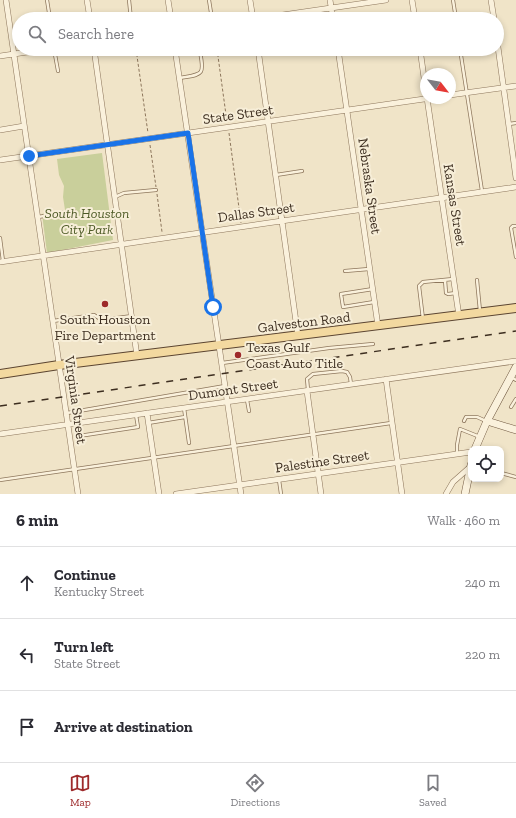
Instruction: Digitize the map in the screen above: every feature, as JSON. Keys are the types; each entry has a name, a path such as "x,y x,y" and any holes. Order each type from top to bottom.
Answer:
{"main road":[{"name":"Galveston Road","path":"0,374 59,365 516,308"},
{"path":"476,446 487,421 513,379 516,366"},
{"path":"487,421 516,430"},
{"path":"465,494 468,480"}],"street":[{"name":"Virginia Street","path":"6,0 12,40"},
{"path":"87,0 89,12"},
{"path":"168,0 170,12"},
{"path":"250,0 253,12"},
{"path":"330,0 332,12"},
{"path":"304,12 386,0"},
{"path":"412,0 414,12"},
{"path":"492,0 493,12"},
{"path":"0,56 12,54"},
{"name":"Virginia Street","path":"14,56 78,494"},
{"path":"95,56 137,356"},
{"path":"177,56 241,494"},
{"path":"259,56 298,336"},
{"name":"Nebraska Street","path":"339,56 378,326"},
{"path":"421,56 423,68"},
{"path":"499,56 516,178"},
{"path":"456,94 516,86"},
{"name":"State Street","path":"0,160 420,99"},
{"name":"Kansas Street","path":"429,104 459,316"},
{"path":"0,130 24,126"},
{"name":"Dallas Street","path":"2,262 516,187"},
{"name":"Dumont Street","path":"0,434 516,361"},
{"path":"386,379 402,494"},
{"path":"308,390 321,494"},
{"path":"147,414 159,494"},
{"name":"Palestine Street","path":"176,494 199,492 468,452"},
{"path":"446,494 453,482 468,469"}],"lane":[{"path":"47,0 49,12"},
{"path":"129,0 130,12"},
{"path":"209,0 211,12"},
{"path":"453,0 455,12"},
{"path":"55,56 58,71"},
{"path":"180,78 198,74 202,71 203,66 201,56"},
{"path":"461,56 482,192"},
{"path":"509,124 516,122"},
{"path":"275,175 302,171"},
{"path":"115,198 124,193 156,190"},
{"path":"38,217 74,211"},
{"path":"516,226 511,228 516,257"},
{"path":"0,238 2,262"},
{"path":"345,271 370,269"},
{"path":"423,320 420,286 423,282 454,279"},
{"path":"445,280 446,293 456,294"},
{"path":"477,280 480,313"},
{"path":"372,289 341,294 343,307 374,302"},
{"path":"53,321 94,315 102,320 132,316"},
{"path":"222,363 329,348 372,344"},
{"path":"308,390 307,379 313,374 342,371 347,372 351,384"},
{"path":"66,413 225,386"},
{"path":"247,399 249,411"},
{"path":"512,407 516,399"},
{"path":"184,408 189,443"},
{"path":"77,424 79,436 138,427 136,415"},
{"path":"464,421 466,417 477,417 487,421"},
{"path":"148,423 185,418"},
{"path":"0,480 392,423"},
{"path":"457,454 457,445 461,428 480,437"},
{"path":"504,474 516,477"},
{"path":"279,480 281,494"}],"path":[{"path":"218,56 242,227"}],"green space":[{"name":"South Houston City Park","path":"102,153 113,240 47,253 42,214 65,210 63,197 64,186 59,175 57,159"}],"railway":[{"path":"0,406 516,331"}],"place":[{"name":"South Houston Fire Department","path":"105,304"},
{"name":"Texas Gulf Coast Auto Title","path":"238,355"}],"route":[{"path":"29,156 188,133 213,307"}]}
